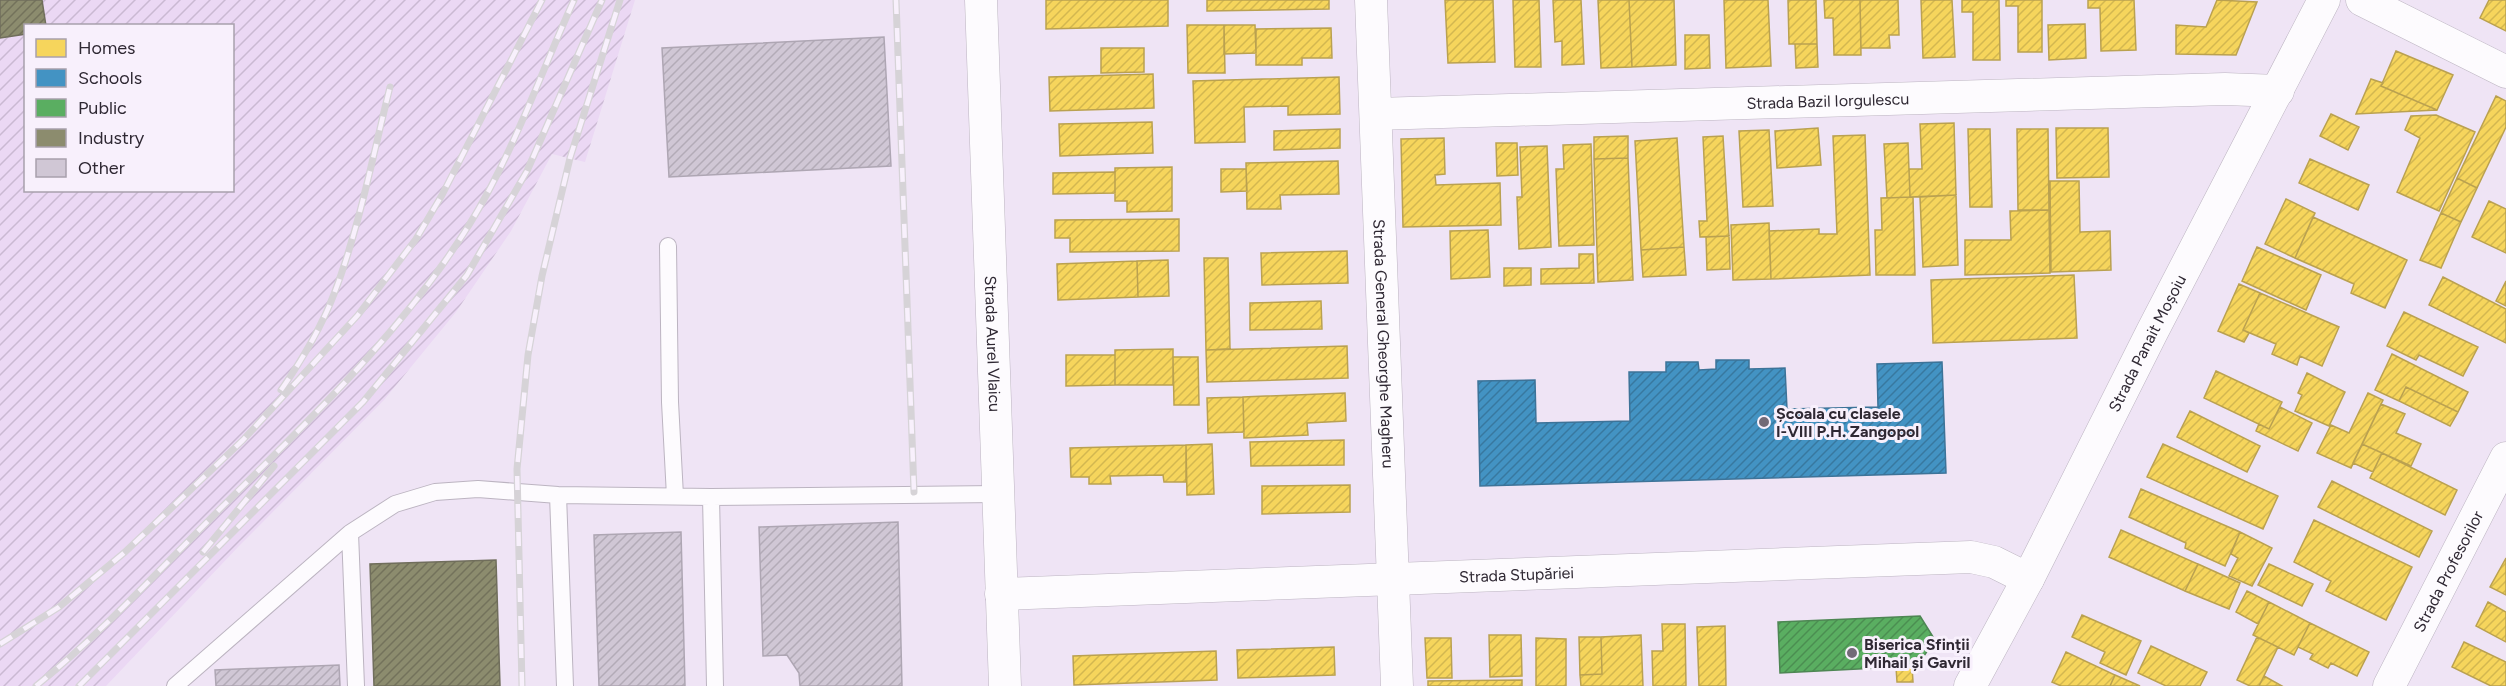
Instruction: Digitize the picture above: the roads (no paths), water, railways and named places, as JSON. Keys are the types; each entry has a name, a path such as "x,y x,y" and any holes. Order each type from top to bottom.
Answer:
{"street":[{"name":"Strada Aurel Vlaicu","path":"981,0 1005,686"},
{"name":"Strada General Gheorghe Magheru","path":"1371,0 1397,686"},
{"name":"Strada Panait Moșoiu","path":"1970,686 2028,579 2152,332 2324,0"},
{"path":"2362,0 2506,72"},
{"name":"Strada Bazil Iorgulescu","path":"1376,114 2224,89 2278,91"},
{"name":"Strada Profesorilor","path":"2389,686 2506,458"},
{"name":"Strada Stupăriei","path":"1001,594 1971,557 1994,562 2028,579"}],"lane":[{"path":"668,246 670,402 675,496"},
{"path":"175,686 350,533 394,504 435,492 478,489 558,495 711,497 998,494"},
{"path":"558,495 564,686"},
{"path":"711,497 715,686"},
{"path":"350,533 356,686"},
{"path":"196,668 196,686"}],"railway":[{"path":"0,644 59,607 125,552 243,440 358,315 416,239 442,195 542,0"},
{"path":"36,686 109,621 291,439 355,372 415,301 469,225 499,171 574,0"},
{"path":"79,686 363,402 467,275 527,171 602,0"},
{"path":"522,686 517,469 528,355 542,276 570,158 620,0"},
{"path":"896,0 914,492"},
{"path":"281,390 311,344 343,269 390,87"},
{"path":"203,552 274,466"}],"place":[{"name":"Școala cu clasele I-VIII P.H. Zangopol","path":"1764,422"},
{"name":"Biserica Sfinții Mihail și Gavril","path":"1852,653"}]}
